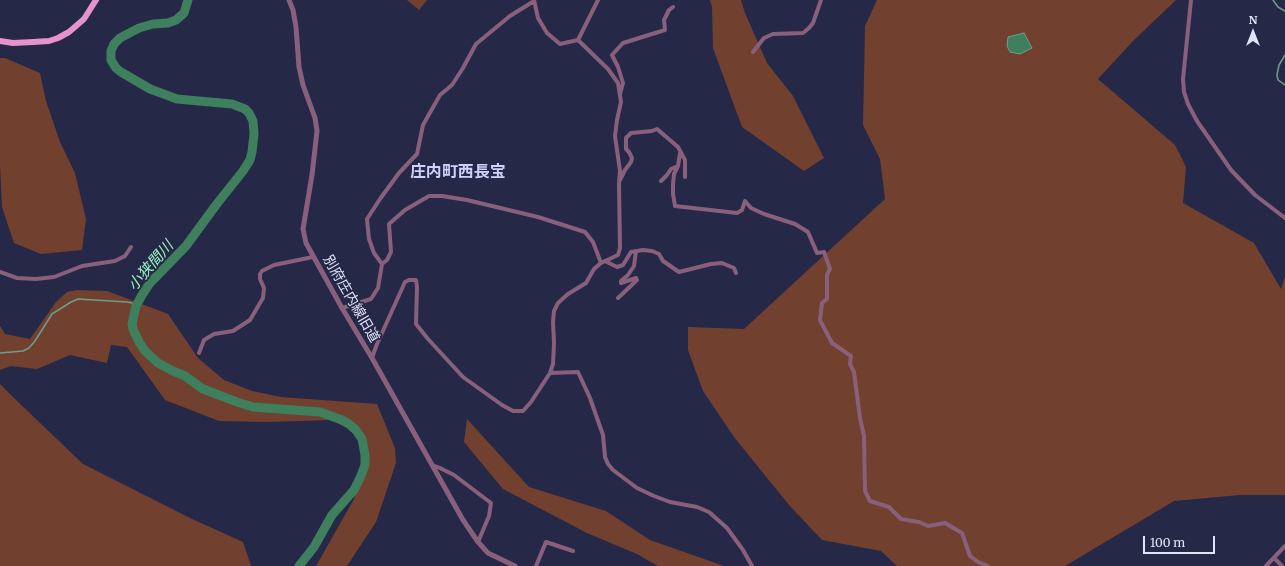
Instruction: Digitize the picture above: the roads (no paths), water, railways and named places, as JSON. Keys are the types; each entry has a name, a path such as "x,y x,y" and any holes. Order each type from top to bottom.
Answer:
{"main road":[{"path":"0,41 33,42 58,38 69,32 84,19 96,0"}],"street":[{"name":"別府庄内線旧道","path":"289,0 293,10 296,27 299,67 303,86 315,118 318,131 303,229 306,243 463,520 488,554 515,566"},
{"path":"382,264 374,253 369,238 367,219 399,173 417,154 423,125 440,95 452,85 476,44 510,16 534,0 538,18 547,33 560,44 578,40"},
{"path":"578,40 598,0"},
{"path":"753,52 764,38 772,34 803,33 813,23 821,0"},
{"path":"1191,0 1183,79 1184,92 1188,104 1231,170 1254,196 1285,218"},
{"path":"619,94 623,83 612,55 623,43 665,30 664,20 669,10 673,7"},
{"path":"372,358 405,282 409,280 416,280 416,324 463,377 502,405 514,411 523,411 531,402 550,373 553,364 554,311 558,303 568,294 586,283 594,269 603,262 618,255 620,248 620,171 615,136 621,102 618,83 608,69 578,40"},
{"path":"619,184 632,158 630,152 626,149 626,138 631,133 652,131 657,129 678,147 685,160 685,177"},
{"path":"680,152 673,184 675,206 737,213 742,210 745,201 751,208 795,224 808,232 817,253 824,252 830,269 827,275 827,299 822,303 820,320 832,342 851,356 850,364 854,372 864,436 865,491 870,501 889,507 901,519 919,522 928,526 945,523 962,533 970,556 978,562 988,566"},
{"path":"661,181 671,169 678,166"},
{"path":"342,308 372,299 378,288 382,264 387,260 391,252 389,224 405,210 429,196 435,195 490,205 538,217 585,232 593,242 603,262 617,267 623,265 631,252 643,250 652,251 659,254 663,262 679,272 711,264 722,263 734,268 736,273"},
{"path":"0,272 16,278 36,279 54,277 82,266 115,261 125,256 131,247"},
{"path":"618,298 638,280 636,278 621,283 621,281 628,275 634,266 636,250"},
{"path":"199,353 204,340 214,334 233,331 250,320 263,298 264,288 260,279 260,274 262,271 274,265 313,257"},
{"path":"550,373 578,372 590,398 603,435 605,457 613,470 637,488 654,496 670,502 697,507 709,512 727,528 743,550 752,566"},
{"path":"432,465 454,475 491,503 489,516 478,542"},
{"path":"536,566 546,542 573,551"},
{"path":"1266,566 1285,546"},
{"path":"1274,558 1282,566"}],"waterway":[{"name":"小狭間川","path":"188,0 184,13 176,20 168,23 153,24 139,28 120,38 114,44 111,51 111,60 116,68 121,72 150,89 177,99 232,104 245,109 253,121 254,134 252,152 250,160 243,171 186,246 150,283 136,306 132,324 139,342 145,351 158,363 185,376 203,389 253,407 320,412 342,420 356,430 362,439 365,455 365,465 360,478 354,490 332,515 314,547 299,566"},
{"path":"1273,0 1278,7 1285,11"},
{"path":"1285,55 1279,65 1277,75 1278,80 1285,85"},
{"path":"0,353 23,351 29,348 52,314 78,299 137,304"}],"district":[{"name":"庄内町西長宝","path":"458,172"}]}
